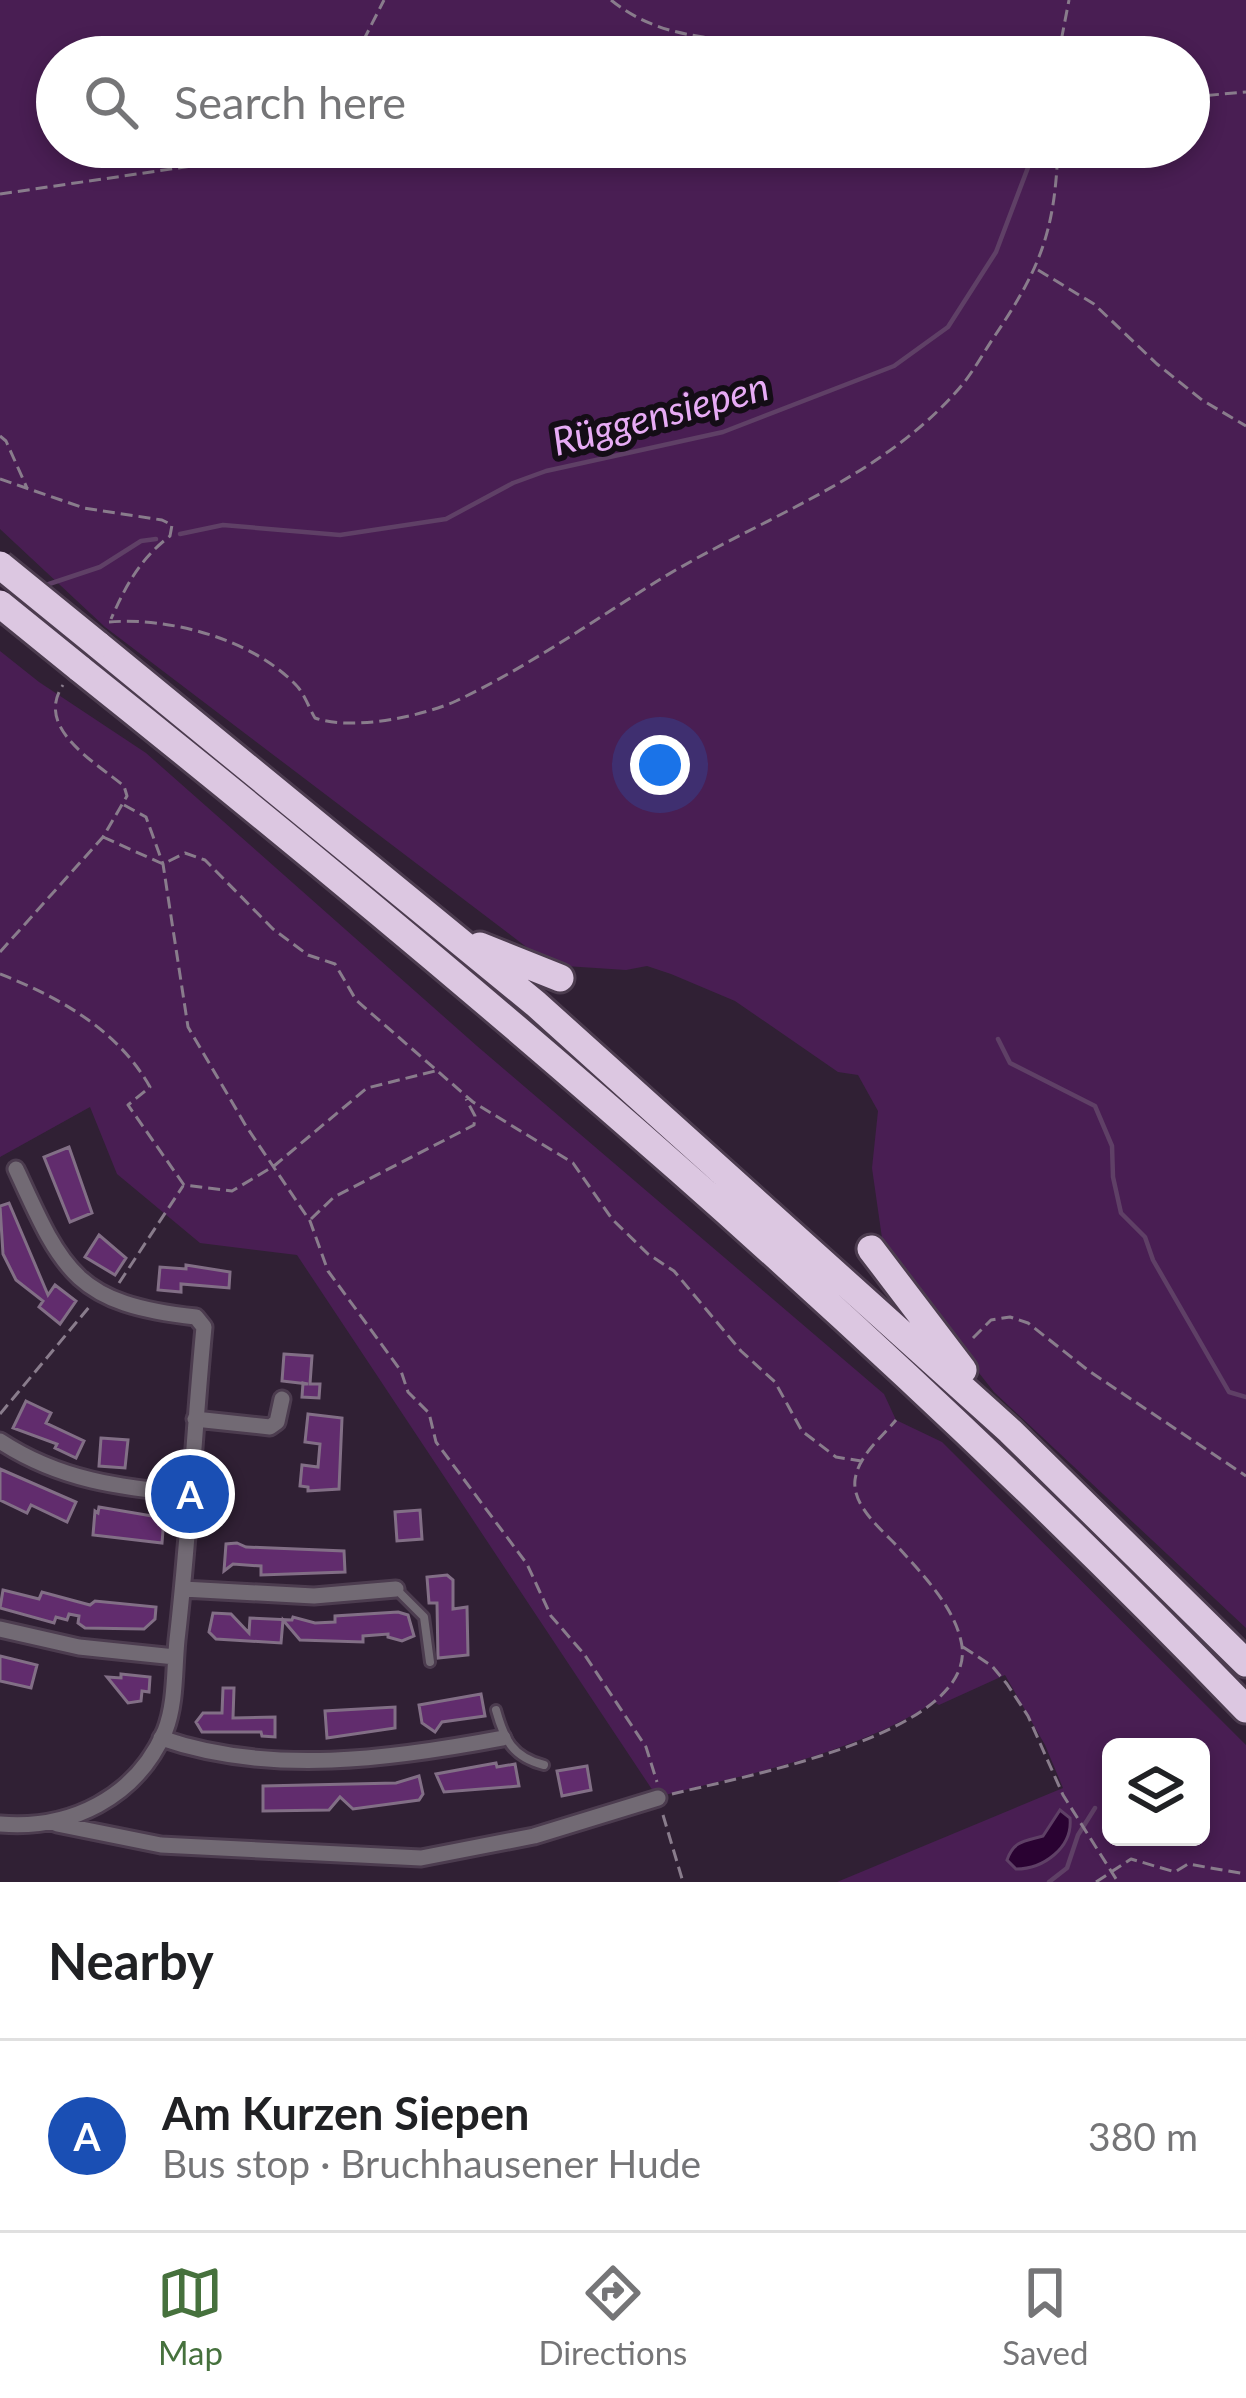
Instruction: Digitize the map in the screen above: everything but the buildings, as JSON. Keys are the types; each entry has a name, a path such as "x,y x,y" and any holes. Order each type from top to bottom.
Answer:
{"highway":[{"path":"0,565 536,1004 1010,1431 1246,1664"},
{"path":"0,604 513,1022 921,1390 1246,1709"},
{"path":"358,857 393,874 484,949 560,978"},
{"path":"872,1249 1010,1431"}],"street":[{"path":"16,1169 53,1250 81,1279 125,1305 196,1317 203,1323 171,1711 147,1761 116,1794 54,1823"},
{"path":"196,1412 270,1427 277,1422 282,1399"},
{"path":"0,1441 47,1468 81,1479 190,1494"},
{"path":"183,1588 298,1596 396,1589"},
{"path":"0,1629 79,1647 176,1658"},
{"path":"161,1738 226,1757 328,1759 503,1738"},
{"path":"0,1824 54,1823 161,1845 421,1858 534,1836 658,1798"}],"lane":[{"path":"396,1589 422,1613 430,1662"},
{"path":"496,1710 503,1738 530,1761 544,1765"}],"path":[{"path":"366,36 384,0"},
{"path":"611,0 666,30 690,36"},
{"path":"1062,36 1069,0"},
{"path":"1210,95 1246,92"},
{"path":"0,194 178,168"},
{"path":"0,479 84,508 163,520 172,526 170,536 148,553 129,579 110,622 184,625 219,639 296,685 315,718 337,726 418,714 454,701 582,630 650,585 882,460 959,388 1037,269 1048,241 1057,168"},
{"path":"1037,269 1094,304 1157,364 1202,400 1246,426"},
{"path":"0,436 27,489"},
{"path":"0,952 103,836 128,796 124,786 71,743 55,720 57,693"},
{"path":"124,805 146,817 163,864 188,1027 310,1221 328,1271 401,1371 408,1392 429,1413 436,1442 527,1564 551,1616 584,1654 646,1747 682,1882"},
{"path":"103,836 163,864"},
{"path":"163,864 184,853 205,860 273,929 308,955 335,964 356,1000 464,1094 572,1163 612,1220 674,1271 741,1351 775,1382 802,1431 836,1457 861,1461"},
{"path":"0,974 57,996 134,1059 150,1087 128,1106 184,1185 232,1191 274,1166 368,1088 437,1070"},
{"path":"310,1221 334,1197 474,1125 475,1116 464,1094"},
{"path":"973,1338 991,1320 1010,1317 1028,1323 1089,1371 1246,1475"},
{"path":"658,1798 786,1765 900,1726 950,1689 959,1672 962,1646 943,1603 862,1506 855,1479 861,1461 896,1420"},
{"path":"962,1646 992,1666 1007,1684 1028,1716 1063,1795 1118,1882"},
{"path":"1096,1882 1131,1859 1175,1872 1188,1864 1246,1874"}],"shaded area":[{"path":"0,0 1246,0 1246,1628 994,1392 908,1283 883,1245 872,1168 878,1111 858,1075 838,1072 735,1001 671,974 647,966 626,970 550,965 105,627 0,529"},
{"path":"0,651 146,753 477,1046 884,1394 896,1420 942,1442 1246,1745 1246,1882 837,1882 1063,1788 1045,1745 1005,1675 835,1749 657,1797 297,1255 200,1243 117,1174 90,1107 0,1157"},
{"path":"1060,1810 1070,1818 1067,1839 1046,1861 1016,1869 1007,1860 1013,1849 1043,1836"}],"waterway":[{"name":"Rüggensiepen","path":"180,534 223,525 340,535 446,519 546,471 723,432 894,366 948,327 996,252 1028,168"},
{"name":"Rüggensiepen","path":"40,587 100,567 141,541 156,539"},
{"path":"998,1039 1010,1063 1095,1106 1112,1146 1121,1213 1145,1237 1153,1260 1229,1392 1246,1397"},
{"path":"1049,1882 1067,1868 1078,1835 1095,1808"}],"place":[{"name":"Am Kurzen Siepen","path":"190,1494"}]}
